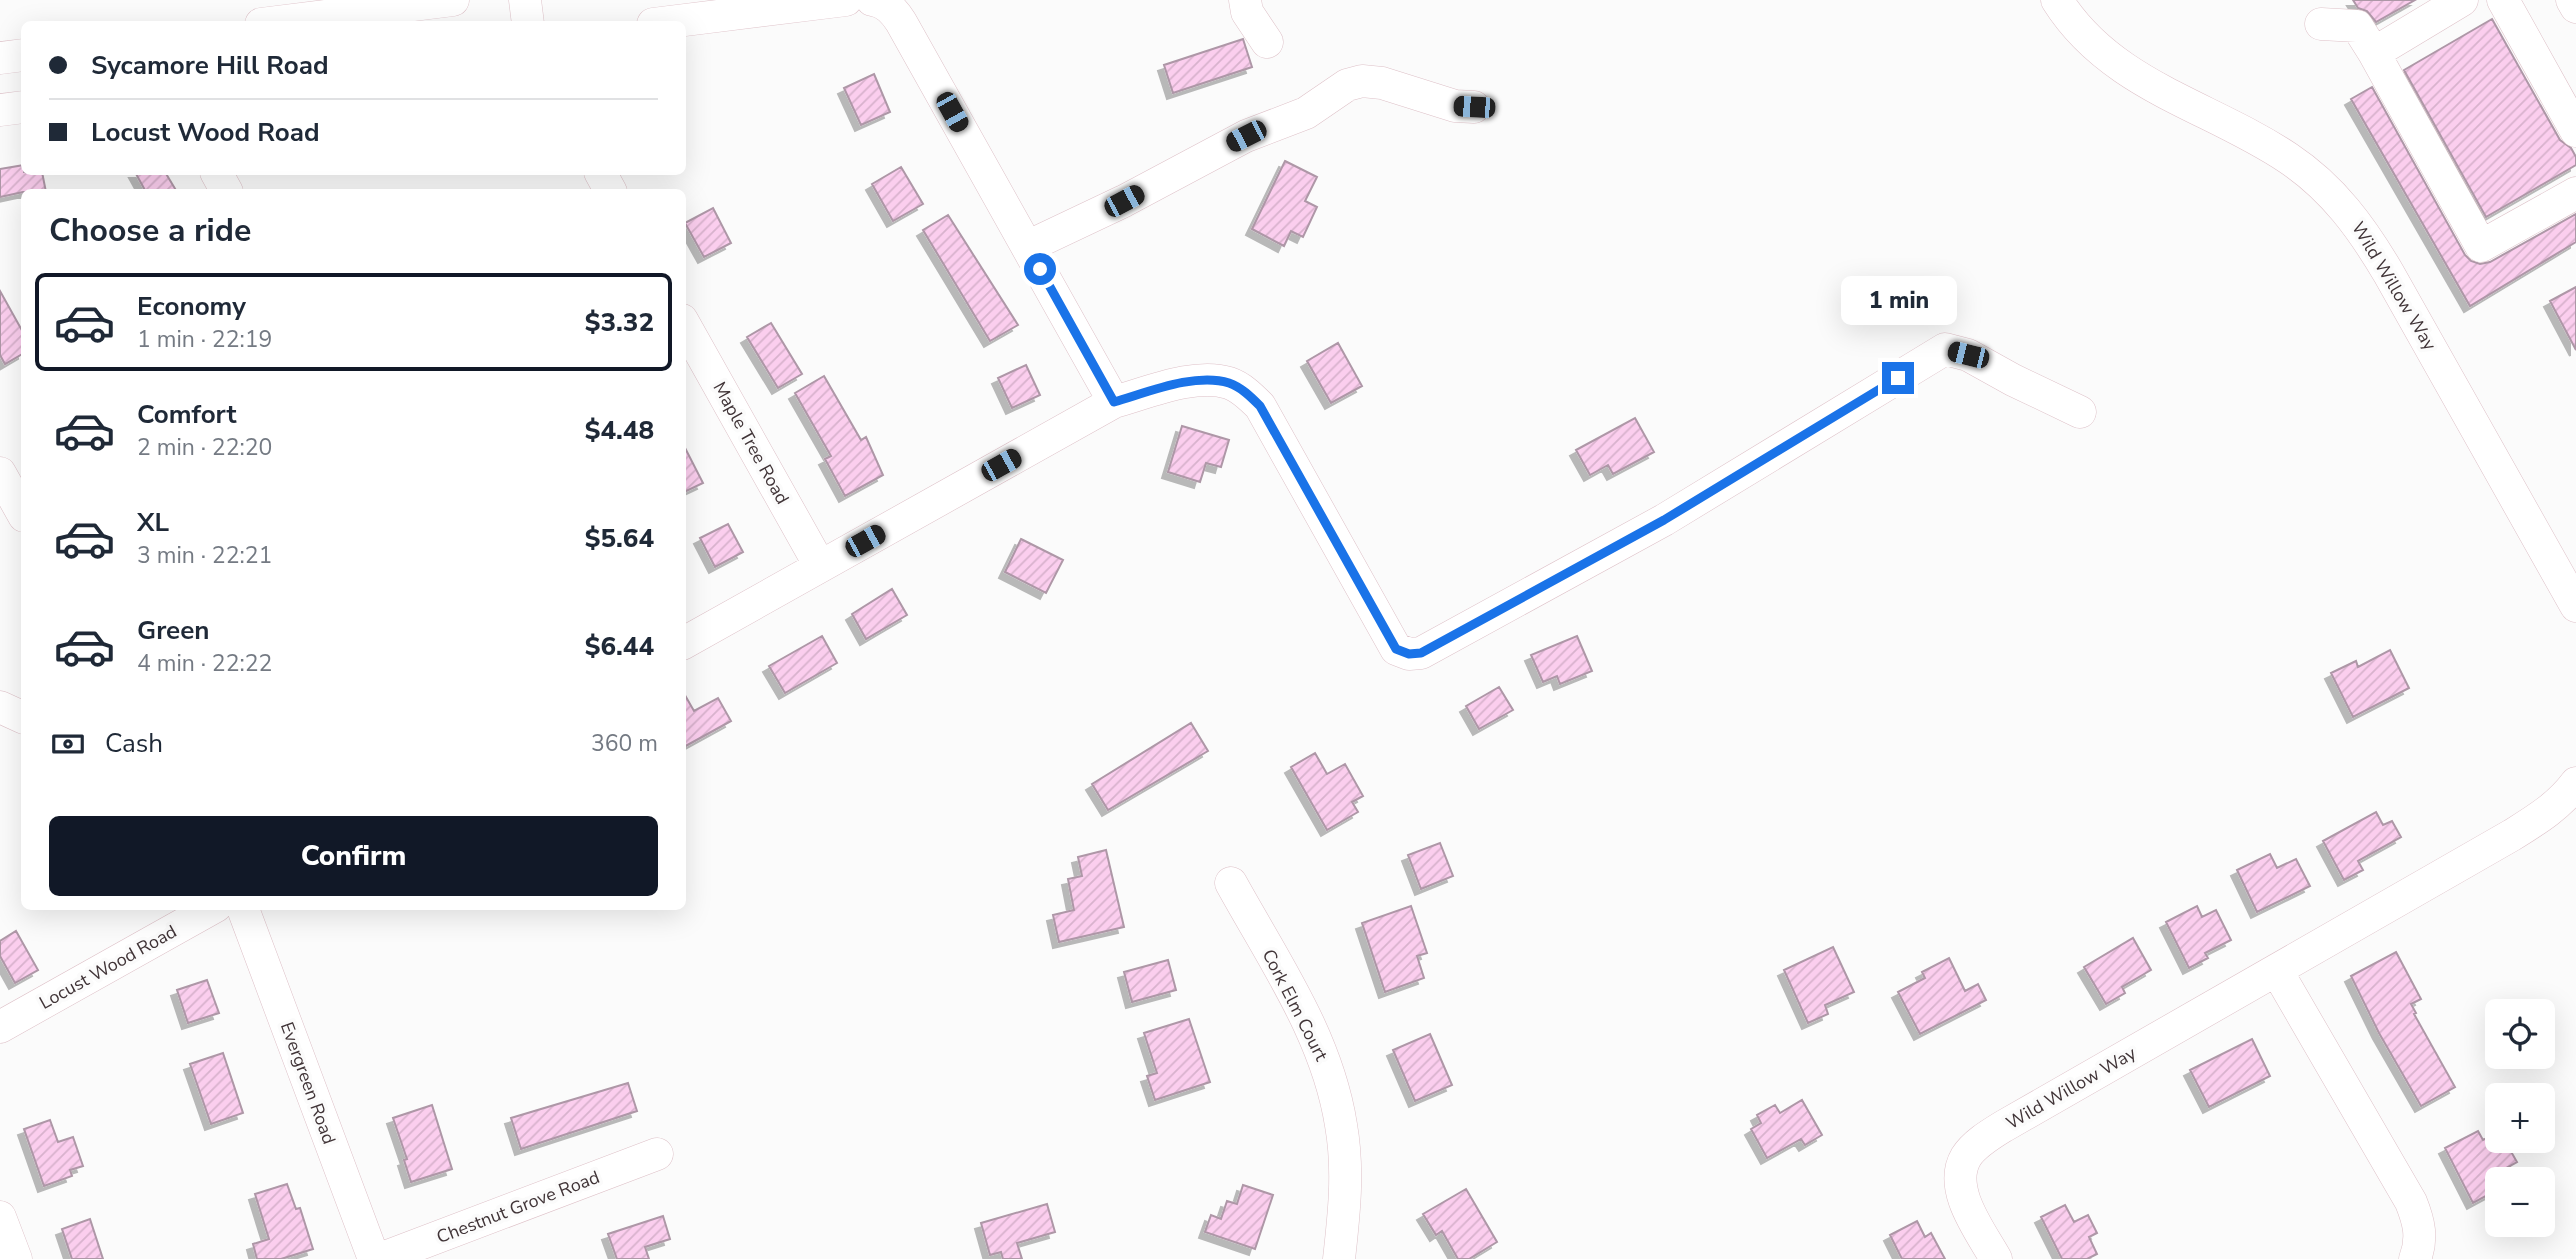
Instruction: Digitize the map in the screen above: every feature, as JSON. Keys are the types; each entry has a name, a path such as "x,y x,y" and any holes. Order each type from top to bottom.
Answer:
{"street":[{"path":"285,21 453,0"},
{"path":"525,0 528,21"},
{"path":"677,21 846,0"},
{"path":"1245,0 1247,12 1267,42"},
{"name":"Wild Willow Way","path":"2057,0 2087,37 2111,60 2170,97 2287,157 2331,192 2350,214 2384,265 2576,606"},
{"path":"2374,53 2419,11 2462,0"},
{"path":"2503,0 2576,131"},
{"path":"2572,0 2576,7"},
{"path":"876,1 892,9 901,22 1114,402"},
{"path":"2320,24 2357,26 2481,246 2576,193"},
{"path":"0,58 21,55"},
{"path":"1027,247 1124,201 1246,136 1306,113 1346,85 1362,81 1382,83 1455,106 1474,107"},
{"path":"0,110 21,107"},
{"name":"Maple Tree Road","path":"686,327 820,566"},
{"path":"686,642 1114,402 1174,385 1206,380 1229,383 1246,392 1260,406 1396,649 1409,654 1421,653 1664,520 1945,349 1968,355 2080,412"},
{"path":"0,473 21,511"},
{"path":"0,707 21,717"},
{"name":"Wild Willow Way","path":"1996,1259 1968,1209 1961,1189 1961,1171 1966,1156 1982,1141 2512,835 2545,815 2566,797 2576,783"},
{"name":"Cork Elm Court","path":"1231,883 1300,1005 1320,1047 1334,1089 1342,1127 1345,1163 1345,1200 1339,1259"},
{"name":"Locust Wood Road","path":"0,1027 209,910"},
{"name":"Evergreen Road","path":"243,910 374,1259"},
{"path":"2277,971 2410,1202 2421,1238 2415,1259"},
{"name":"Chestnut Grove Road","path":"380,1259 657,1154"},
{"path":"0,1217 16,1259"}],"building":[{"path":"2353,0 2415,0 2376,22 2367,11 2358,8"},
{"path":"2492,19 2560,140 2571,148 2576,157 2576,165 2486,217 2404,70"},
{"path":"1243,39 1252,67 1173,93 1164,65"},
{"path":"874,74 890,112 861,125 844,88"},
{"path":"2372,87 2465,255 2471,261 2480,264 2490,262 2576,214 2576,242 2470,306 2351,99"},
{"path":"1285,161 1317,177 1305,201 1317,207 1303,237 1291,231 1284,246 1252,229"},
{"path":"21,166 21,175 43,175 45,189 21,189 21,192 0,197 0,169"},
{"path":"901,167 923,204 893,221 872,184"},
{"path":"137,175 167,175 175,189 144,189"},
{"path":"713,208 731,243 704,257 686,222"},
{"path":"948,215 1018,325 990,341 923,230"},
{"path":"2576,287 2576,350 2550,301"},
{"path":"0,291 21,329 21,355 5,364 0,355"},
{"path":"771,323 802,374 778,388 747,337"},
{"path":"1338,343 1362,386 1331,403 1307,361"},
{"path":"1026,365 1040,395 1012,408 998,378"},
{"path":"824,376 861,440 866,437 883,475 845,496 825,459 831,456 795,393"},
{"path":"1635,418 1654,452 1613,474 1608,465 1590,475 1576,450"},
{"path":"1182,426 1229,440 1221,467 1206,463 1200,482 1168,472"},
{"path":"686,450 703,483 686,491"},
{"path":"728,524 743,552 715,567 700,538"},
{"path":"1021,539 1063,560 1046,593 1005,572"},
{"path":"892,589 907,615 866,639 852,614"},
{"path":"822,636 837,663 785,693 769,666"},
{"path":"1577,636 1592,671 1560,684 1557,676 1543,682 1531,655"},
{"path":"2390,650 2409,688 2353,717 2331,673 2356,661 2358,667"},
{"path":"1499,687 1513,710 1479,729 1466,706"},
{"path":"686,697 694,711 718,698 731,721 686,746"},
{"path":"1191,723 1208,751 1108,810 1092,784"},
{"path":"1315,753 1327,774 1345,764 1363,796 1352,802 1358,812 1327,830 1291,767"},
{"path":"2376,812 2383,825 2392,821 2401,837 2358,861 2363,870 2344,880 2323,841"},
{"path":"1440,843 1453,876 1421,889 1408,855"},
{"path":"1106,850 1124,927 1059,942 1053,915 1074,910 1068,879 1082,876 1078,857"},
{"path":"2270,854 2277,868 2296,859 2310,886 2257,912 2237,870"},
{"path":"1411,906 1427,953 1417,956 1424,978 1385,992 1362,923"},
{"path":"2197,906 2202,917 2216,910 2231,940 2205,953 2208,958 2189,968 2166,922"},
{"path":"16,931 38,970 15,983 0,956 0,941"},
{"path":"2133,938 2151,970 2122,987 2125,993 2106,1004 2084,967"},
{"path":"1833,947 1854,992 1825,1005 1828,1014 1808,1023 1784,970"},
{"path":"2396,952 2421,999 2411,1004 2416,1013 2414,1014 2455,1087 2421,1106 2379,1033 2351,976"},
{"path":"1949,958 1965,991 1978,984 1986,1000 1920,1034 1898,992 1925,978 1922,972"},
{"path":"1168,960 1176,990 1132,1002 1124,972"},
{"path":"207,980 219,1013 188,1023 177,990"},
{"path":"1189,1019 1210,1082 1155,1100 1147,1076 1157,1073 1144,1033"},
{"path":"1430,1034 1452,1085 1415,1101 1393,1050"},
{"path":"2252,1039 2270,1076 2209,1107 2190,1070"},
{"path":"223,1053 243,1113 211,1124 190,1064"},
{"path":"628,1083 637,1111 521,1149 511,1118"},
{"path":"1802,1100 1822,1135 1805,1145 1801,1139 1767,1158 1751,1129 1761,1123 1757,1115 1775,1105 1780,1113"},
{"path":"432,1105 452,1169 411,1182 404,1160 407,1159 393,1118"},
{"path":"50,1120 58,1142 73,1137 83,1166 70,1170 72,1176 44,1186 24,1129"},
{"path":"2478,1131 2483,1140 2485,1139 2485,1153 2512,1153 2517,1162 2508,1167 2485,1167 2485,1196 2473,1203 2445,1148"},
{"path":"287,1184 296,1209 300,1208 313,1249 281,1259 257,1259 253,1244 269,1239 255,1194"},
{"path":"1243,1185 1273,1195 1255,1249 1205,1232 1211,1215 1221,1219 1227,1201 1237,1204"},
{"path":"1466,1189 1497,1242 1469,1259 1458,1259 1442,1231 1436,1235 1423,1214"},
{"path":"1047,1204 1055,1232 1017,1243 1022,1259 1003,1259 1001,1252 990,1255 981,1223"},
{"path":"2065,1205 2074,1222 2088,1215 2097,1233 2089,1237 2097,1254 2087,1259 2062,1259 2041,1217"},
{"path":"663,1216 670,1239 645,1247 649,1259 617,1259 608,1234"},
{"path":"90,1219 103,1259 72,1259 62,1229"},
{"path":"1917,1221 1925,1237 1931,1233 1945,1259 1902,1259 1890,1235"}],"route":[{"path":"1040,269 1114,402 1174,385 1206,380 1229,383 1246,392 1260,406 1396,649 1409,654 1421,653 1664,520 1898,378"}]}
